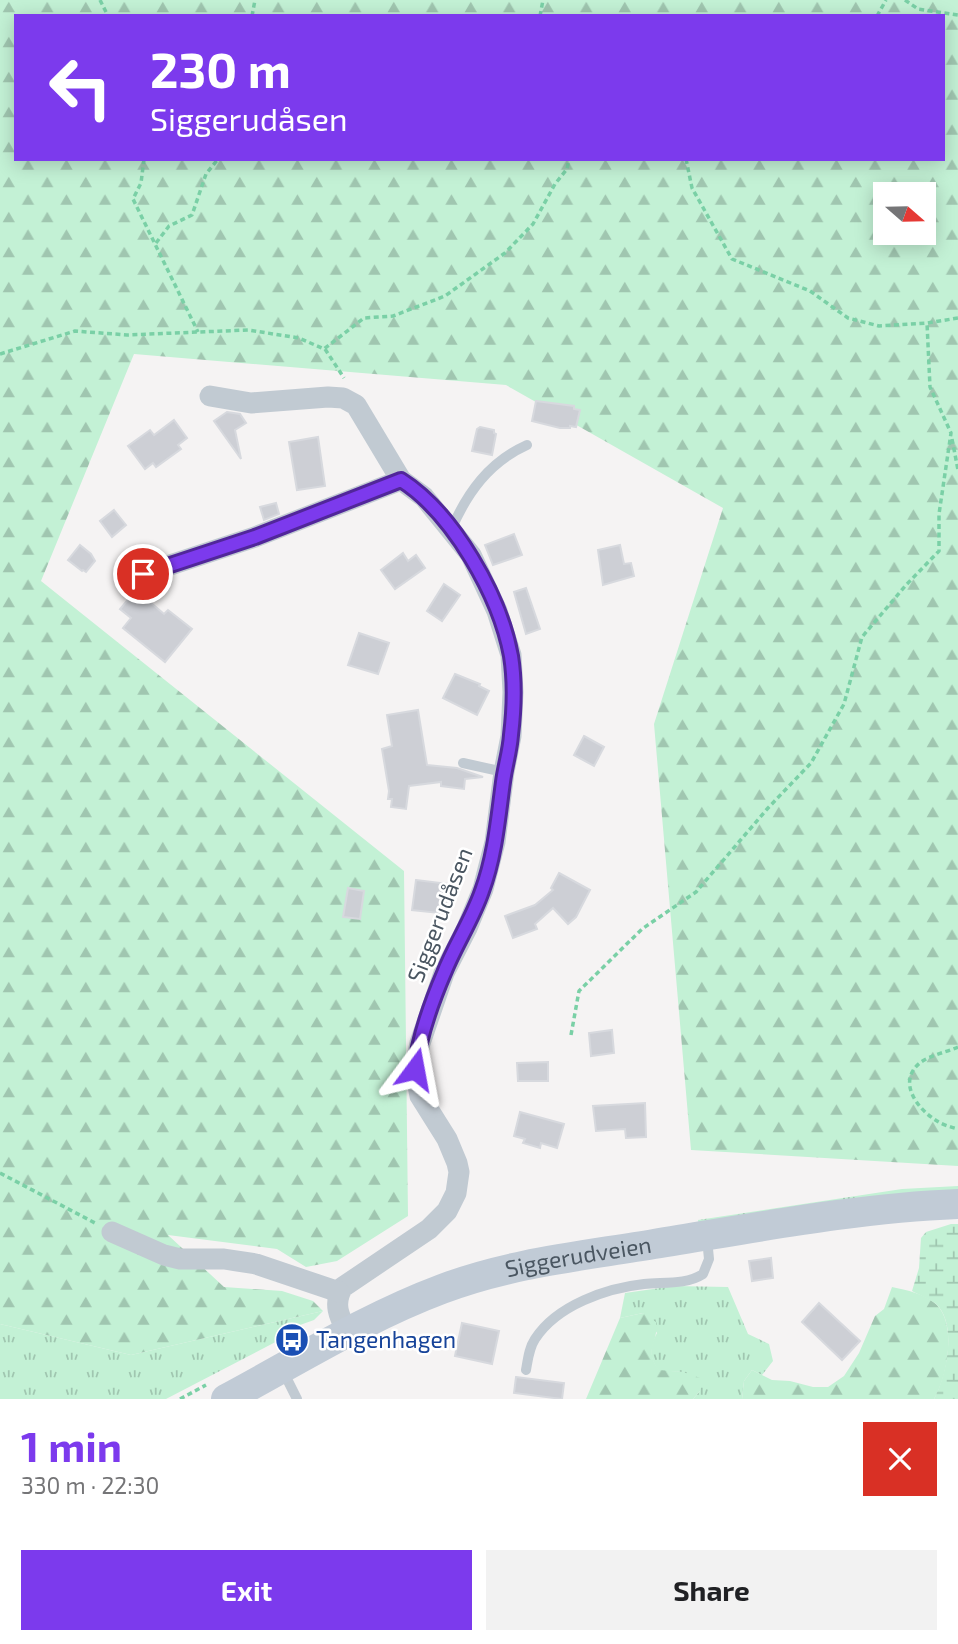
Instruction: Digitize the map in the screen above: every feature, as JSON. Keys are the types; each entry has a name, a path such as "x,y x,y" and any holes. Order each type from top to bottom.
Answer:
{"main road":[{"name":"Siggerudveien","path":"226,1399 413,1300 480,1276 707,1236 887,1209 958,1205"}],"street":[{"path":"210,396 251,402 343,398 356,405"},
{"name":"Siggerudåsen","path":"339,1292 348,1283 429,1229 447,1211 456,1193 459,1172 457,1163 447,1139 420,1096 415,1069 420,1043 444,973 483,889 495,842 511,736 513,692 510,655 497,611 471,555 424,497 401,480 356,405"},
{"path":"143,574 255,537 401,480"},
{"path":"112,1232 164,1255 180,1259 224,1259 256,1264 339,1292 337,1308 348,1334"}],"lane":[{"path":"451,530 469,496 488,470 527,445"},
{"path":"463,763 504,772"},
{"path":"526,1370 536,1338 549,1324 576,1304 615,1289 690,1280 703,1274 709,1259 707,1236"},
{"path":"282,1369 297,1399"}],"path":[{"path":"905,0 918,9 958,15"},
{"path":"144,161 141,183 133,199 198,332"},
{"path":"155,243 169,226 192,215 206,174 216,161"},
{"path":"324,349 365,318 393,316 445,296 505,253 533,224 555,184 567,169 569,161"},
{"path":"686,161 692,188 732,259 810,291 848,318 879,326 958,318"},
{"path":"927,323 929,387 951,433 958,470"},
{"path":"0,354 75,331 127,334 247,330 299,338 324,349 346,381 356,405"},
{"path":"571,1035 579,991 642,929 696,892 768,808 811,763 844,704 862,637 906,584 939,551 939,514 951,433"},
{"path":"958,1047 922,1062 913,1071 909,1083 912,1098 921,1109 938,1122 958,1129"},
{"path":"0,1173 112,1232"}],"green space":[{"path":"0,0 958,0 958,1166 691,1150 654,724 723,508 506,385 134,354 41,581 404,871 408,1216 337,1261 306,1267 277,1249 168,1235 224,1287 282,1291 313,1301 323,1311 131,1355 0,1324"},
{"path":"958,1186 958,1194 699,1227 698,1220 902,1189"},
{"path":"958,1224 958,1399 934,1399 946,1365 947,1324 936,1304 912,1291 919,1268 921,1238 926,1232"},
{"path":"674,1286 728,1287 748,1334 769,1344 773,1361 762,1375 752,1370 744,1381 742,1399 693,1399 700,1391 683,1372 659,1371 656,1366 651,1352 657,1333 643,1313 620,1318 625,1293"},
{"path":"892,1287 927,1298 937,1305 943,1314 947,1325 948,1352 943,1378 934,1399 742,1399 744,1381 752,1370 772,1380 813,1387 828,1387 844,1376 859,1353 875,1316 884,1309"},
{"path":"323,1311 314,1320 284,1328 287,1336 166,1399 0,1399 0,1324 131,1355"},
{"path":"643,1313 656,1322 652,1356 659,1370 683,1372 703,1379 700,1391 693,1399 586,1399 620,1318"}],"building":[{"path":"536,401 574,406 574,409 580,410 576,427 560,428 532,421"},
{"path":"227,412 240,414 246,423 235,430 241,459 214,421"},
{"path":"174,420 187,438 178,445 181,449 156,467 153,463 145,469 128,446 150,430 154,435"},
{"path":"480,427 494,430 496,434 492,455 472,451 477,429"},
{"path":"318,437 325,486 297,490 289,442"},
{"path":"276,503 279,514 264,520 260,507"},
{"path":"114,510 126,525 112,537 100,521"},
{"path":"514,534 522,555 493,565 485,545"},
{"path":"80,545 95,561 86,572 68,560"},
{"path":"620,545 624,564 631,563 634,576 603,585 598,550"},
{"path":"403,553 408,561 416,555 425,568 395,589 381,570"},
{"path":"444,584 460,595 442,621 427,611"},
{"path":"526,588 540,629 526,634 514,592"},
{"path":"136,590 164,614 168,610 192,629 165,662 123,628 131,618 120,609"},
{"path":"359,633 389,643 378,674 348,665"},
{"path":"455,674 480,684 479,686 489,691 477,715 443,698"},
{"path":"418,710 427,765 457,768 483,777 465,779 464,789 441,786 441,782 409,786 406,809 391,807 392,799 388,799 382,749 392,746 387,715"},
{"path":"584,736 604,747 594,766 574,755"},
{"path":"559,873 590,890 576,917 568,924 553,908 535,924 537,929 513,938 505,916 535,905 553,890 551,888"},
{"path":"416,880 449,884 445,910 439,910 439,913 412,910"},
{"path":"348,888 364,891 360,919 343,917"},
{"path":"612,1030 614,1053 591,1056 589,1033"},
{"path":"548,1062 548,1081 518,1081 517,1063"},
{"path":"645,1103 646,1137 626,1138 625,1129 596,1131 593,1106"},
{"path":"520,1112 564,1124 557,1148 541,1143 540,1148 523,1143 525,1139 514,1136"},
{"path":"771,1258 773,1278 752,1281 749,1261"},
{"path":"819,1303 860,1341 842,1360 802,1322"},
{"path":"462,1323 499,1331 492,1364 455,1356"},
{"path":"516,1377 564,1383 562,1399 514,1393"}],"place":[{"name":"Tangenhagen","path":"292,1340"}],"route":[{"path":"143,574 255,537 401,480 424,497 471,555 497,611 510,655 513,692 511,736 495,842 483,889 444,973 420,1043 415,1069"}]}
